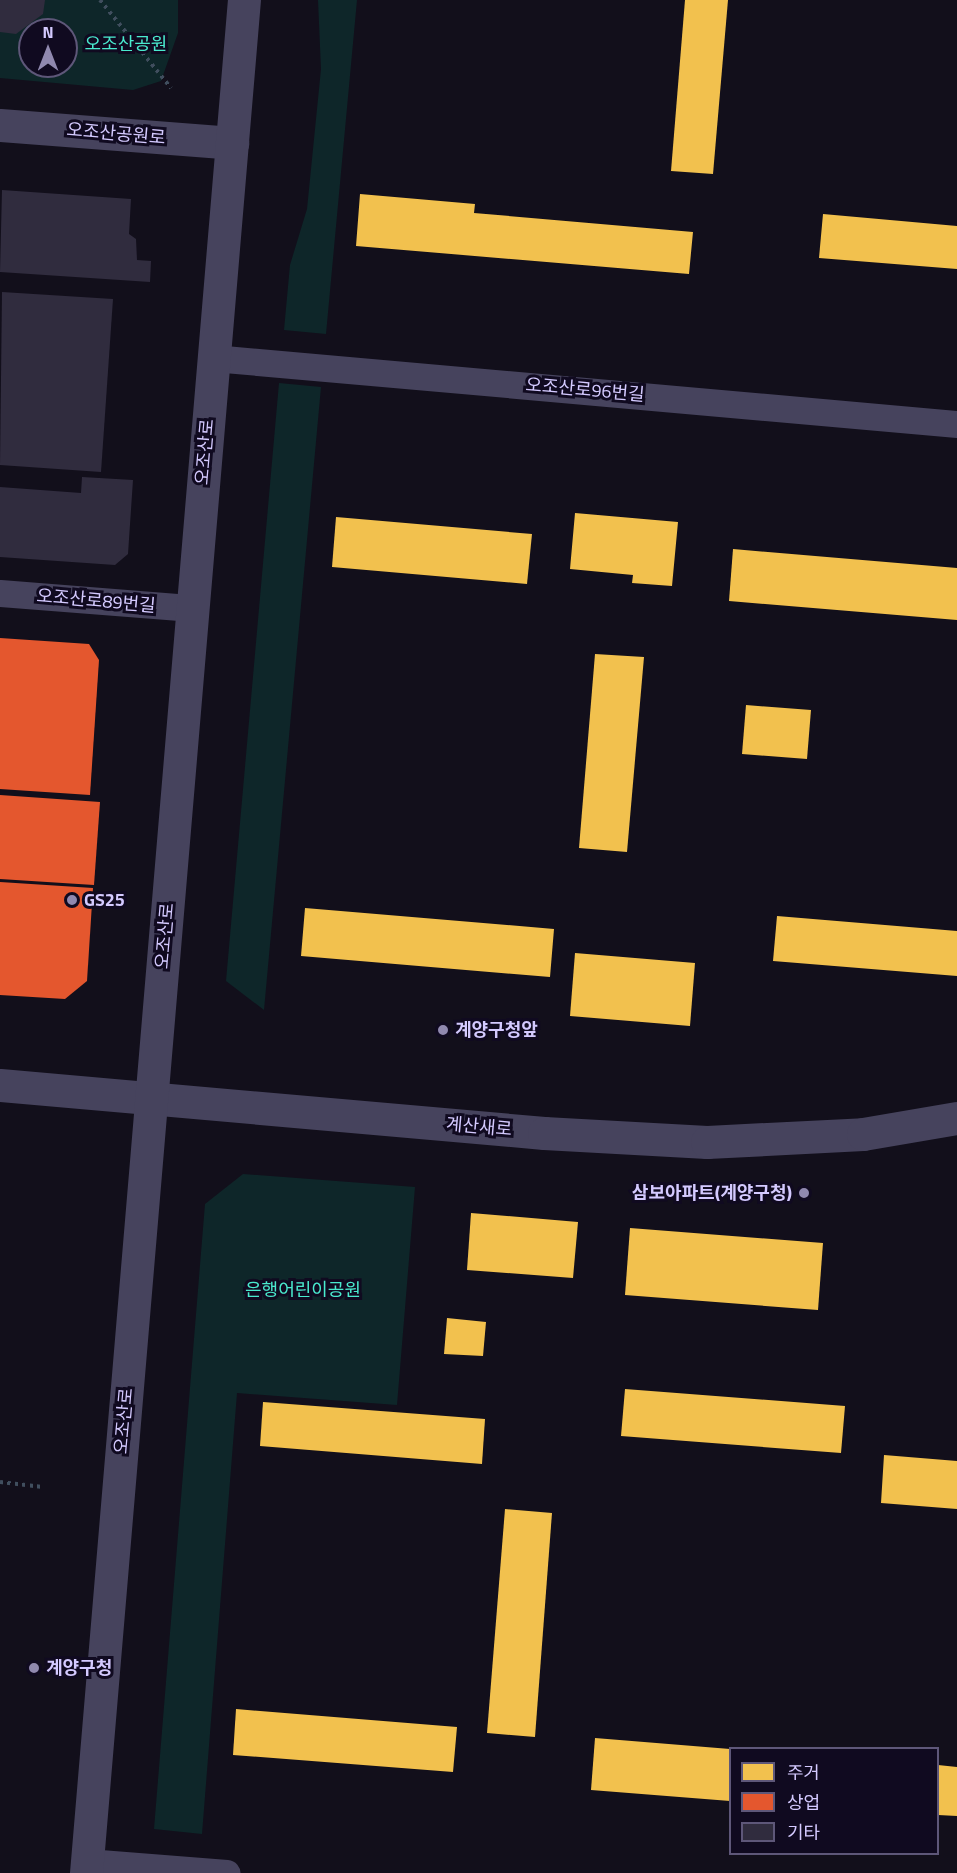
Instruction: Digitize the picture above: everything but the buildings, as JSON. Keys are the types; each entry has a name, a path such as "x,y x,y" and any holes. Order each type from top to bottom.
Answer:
{"street":[{"name":"오조산로","path":"87,1867 244,0"},
{"name":"오조산공원로","path":"0,125 232,143"},
{"name":"오조산로96번길","path":"213,358 957,423"},
{"name":"오조산로89번길","path":"0,593 192,608"},
{"name":"계산새로","path":"0,1085 544,1133 706,1142 863,1134 957,1118"},
{"path":"87,1867 227,1873"}],"path":[{"path":"100,0 171,88"},
{"path":"0,1482 43,1487"}],"green space":[{"name":"오조산공원","path":"0,0 178,0 178,33 161,81 133,90 0,78"},
{"path":"318,0 357,0 326,334 284,330 290,265 307,209 321,69"},
{"path":"279,383 321,387 264,1010 226,981"},
{"name":"은행어린이공원","path":"243,1174 415,1187 397,1405 237,1393 202,1834 154,1829 205,1204"}],"place":[{"name":"GS25","path":"72,900"},
{"name":"계양구청앞","path":"443,1030"},
{"name":"삼보아파트(계양구청)","path":"804,1193"},
{"name":"계양구청","path":"34,1668"}]}
